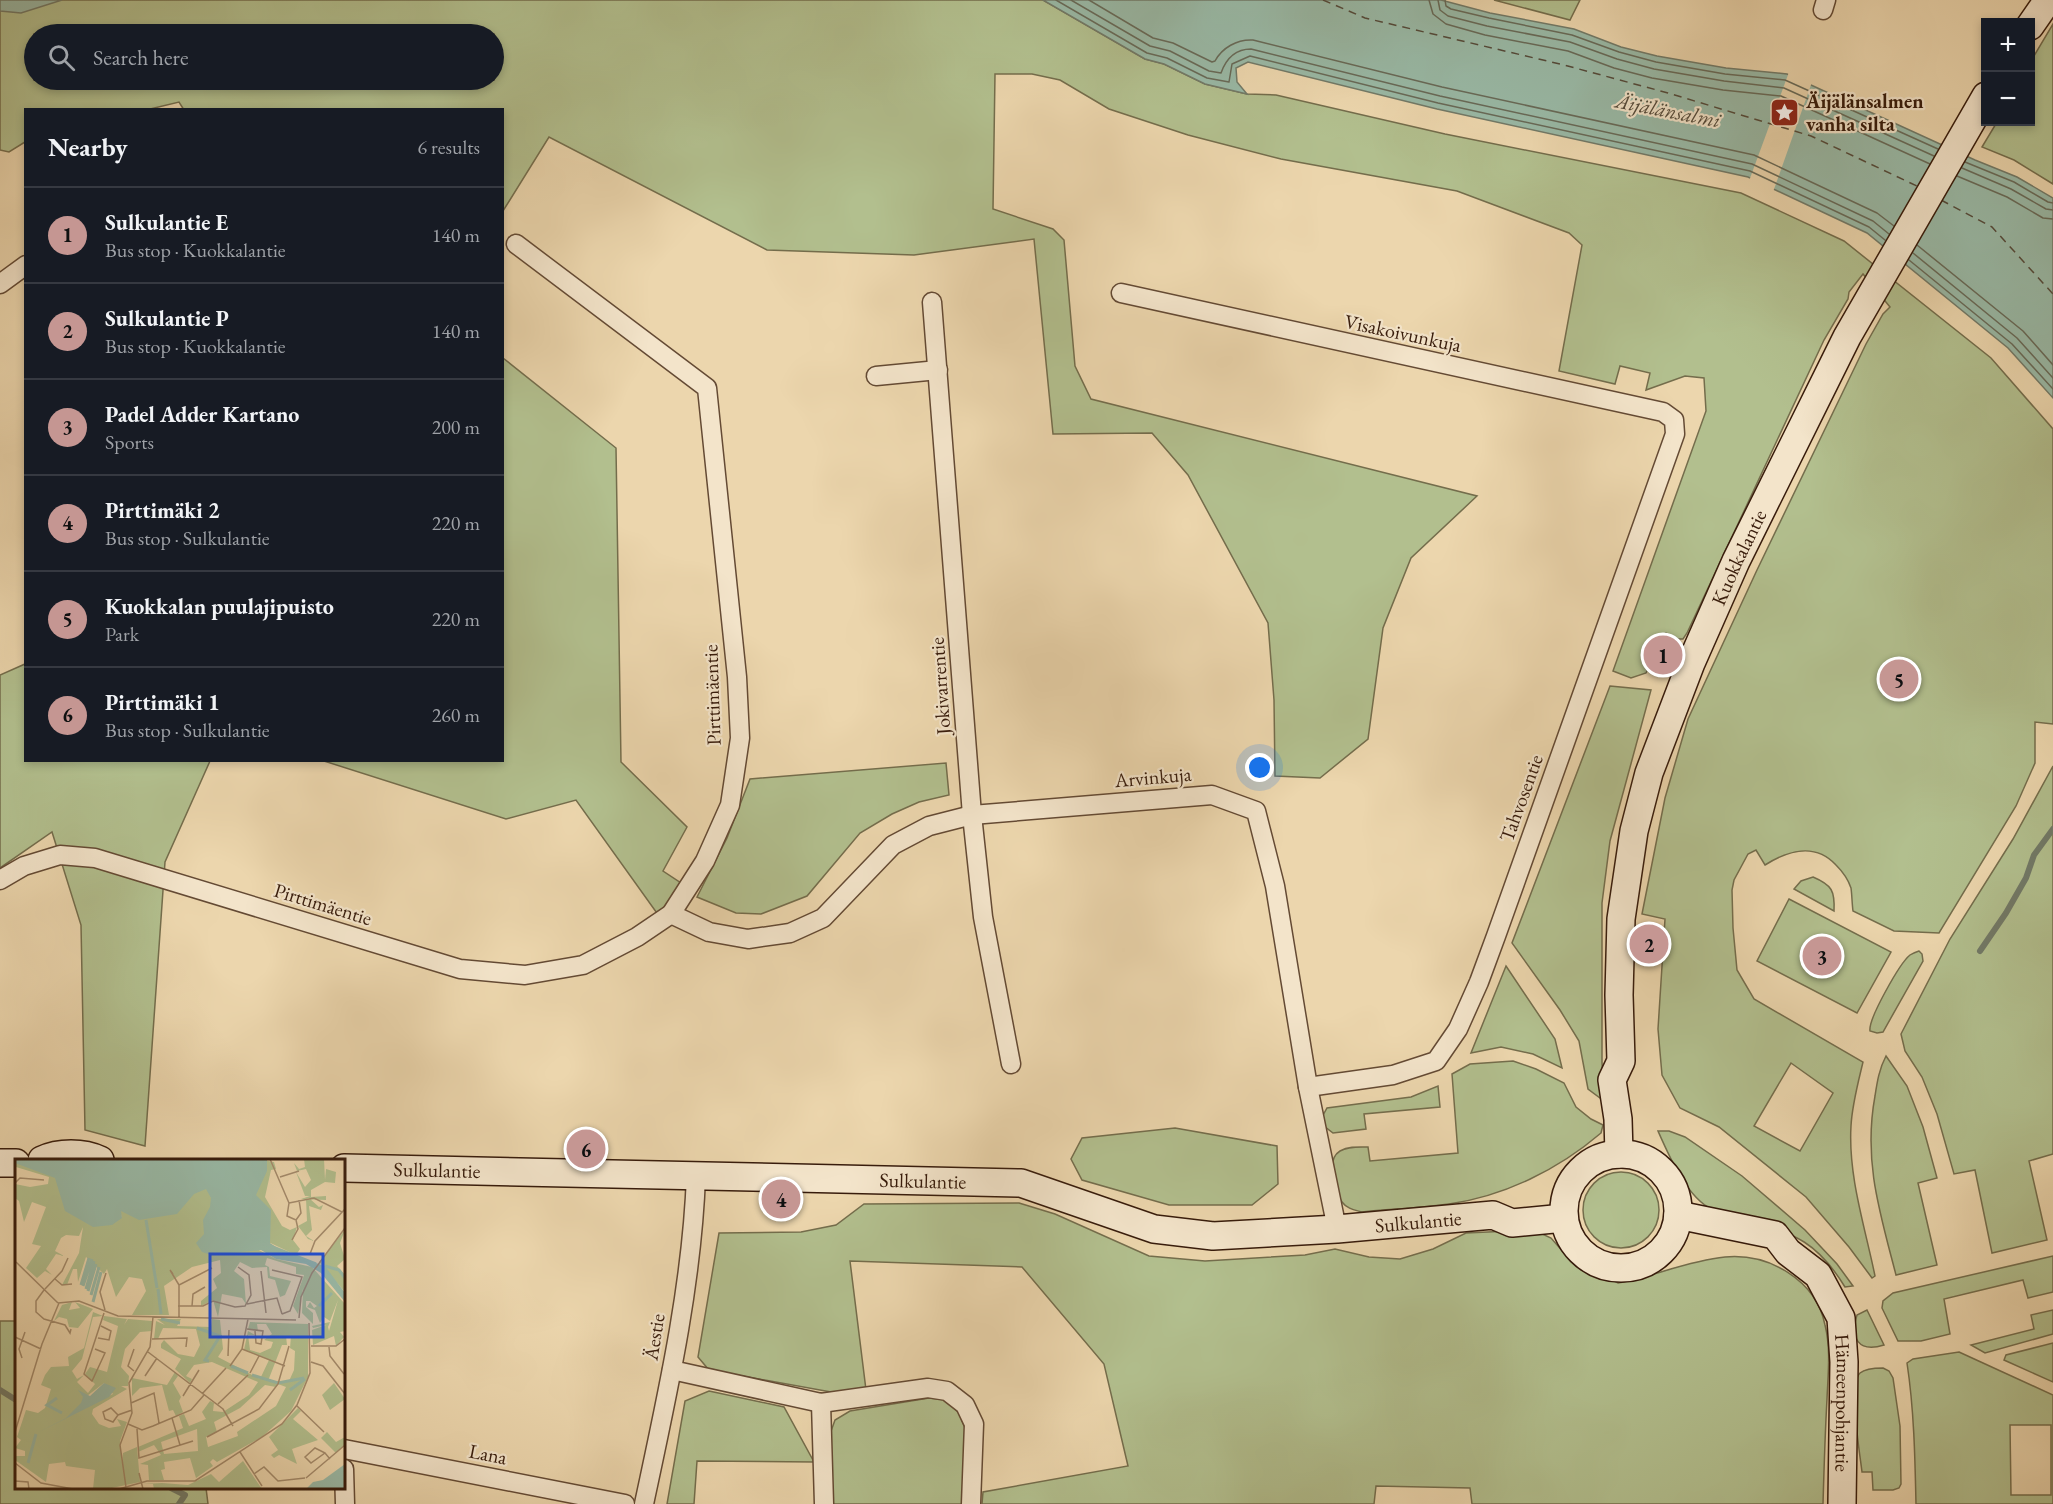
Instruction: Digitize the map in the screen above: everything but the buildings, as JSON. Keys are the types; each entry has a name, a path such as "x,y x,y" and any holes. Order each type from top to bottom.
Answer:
{"main road":[{"path":"2035,20 2048,0"},
{"name":"Kuokkalantie","path":"1628,1155 1636,1120 1630,1078 1621,1061 1619,995 1621,919 1634,831 1649,773 1691,663 1736,561 1847,337 1981,105"},
{"path":"46,1159 54,1155 90,1155 97,1159"},
{"path":"1628,1155 1656,1164 1677,1192 1676,1224 1662,1253 1628,1270 1592,1262 1570,1240 1565,1209 1572,1179 1596,1158 1628,1155"},
{"name":"Sulkulantie","path":"345,1168 1021,1182 1154,1229 1213,1236 1337,1229 1493,1215 1512,1222 1565,1209"},
{"name":"Hämeenpohjantie","path":"1676,1224 1775,1235 1788,1252 1818,1275 1841,1318 1844,1362 1842,1504"}],"street":[{"name":"Pirttimäentie","path":"0,880 24,866 60,855 95,858 460,969 525,975 583,965 637,937 671,914 705,861 730,805 740,738 737,677 707,388 516,244"},
{"path":"0,284 24,266"},
{"name":"Visakoivunkuja","path":"1121,293 1663,412 1674,420"},
{"name":"Jokivarrentie","path":"932,302 972,815 983,917 1011,1064"},
{"path":"876,376 938,370"},
{"name":"Tahvosentie","path":"1308,1087 1393,1076 1436,1061 1458,1029 1496,936 1643,524 1674,435 1674,420"},
{"name":"Arvinkuja","path":"671,914 709,932 748,939 790,933 823,918 893,845 929,826 972,815 1212,795 1256,811 1275,886 1308,1087 1337,1229"},
{"name":"Äestie","path":"644,1504 672,1370 694,1221 696,1176"},
{"path":"672,1370 821,1403 928,1388 947,1391 965,1405 974,1424 971,1504"},
{"path":"821,1403 824,1504"},
{"name":"Lana","path":"345,1449 625,1504"},
{"path":"345,1489 345,1504"}],"green space":[{"path":"0,0 1043,0 1145,59 1164,64 1205,84 1247,94 1276,95 1445,134 1741,193 1844,241 1991,358 2053,429 2053,724 2035,722 2035,763 2016,806 1939,933 1894,931 1853,911 1851,888 1847,878 1836,865 1819,853 1801,851 1792,853 1765,865 1756,850 1748,854 1734,880 1733,928 1737,970 1754,999 1863,1062 1851,1126 1852,1164 1875,1276 1872,1278 1806,1197 1719,1127 1680,1108 1662,1075 1658,1029 1665,919 1642,914 1665,798 1688,719 1866,344 1883,314 1890,307 1863,274 1849,292 1848,299 1824,340 1687,633 1683,639 1676,639 1666,633 1646,673 1631,678 1613,671 1706,411 1704,378 1685,376 1646,390 1650,373 1620,366 1615,384 1559,371 1582,245 1569,233 1457,191 1281,159 1188,135 1109,109 1060,80 1032,74 995,74 993,209 1053,229 1064,240 1075,366 1091,399 1477,496 1411,558 1383,628 1368,739 1320,778 1275,776 1274,700 1268,623 1188,475 1152,433 1053,434 1034,239 914,255 767,250 549,137 504,209 504,108 183,108 179,102 154,108 24,108 24,143 9,152 0,150","holes":["1791,1063 1833,1093 1800,1151 1754,1126"]},
{"path":"1494,0 1580,0 1570,20"},
{"path":"2053,24 2053,184 2014,160 1982,147 1995,126 2035,126 2035,54"},
{"path":"504,359 616,448 621,762 687,827 663,871 684,885 659,916 576,800 506,819 327,762 504,762"},
{"path":"24,664 24,762 210,762 165,862 145,1146 85,1130 81,925 52,832 0,868 0,675"},
{"path":"1610,686 1651,690 1610,841 1602,903 1604,1101 1588,1089 1579,1041 1560,1010 1512,943"},
{"path":"946,763 949,795 919,802 892,814 860,833 807,896 761,914 736,913 697,897 727,838 750,779"},
{"path":"2053,766 2053,1154 2029,1161 2047,1240 1992,1253 1975,1170 1954,1174 1937,1114 1922,1077 1905,1051 1901,1034 1950,939 2013,839"},
{"path":"1813,877 1831,889 1834,911 1794,889 1801,881"},
{"path":"1789,899 1891,952 1857,1013 1757,961"},
{"path":"1919,951 1923,961 1883,1032 1870,1031 1874,1015 1892,979 1905,960"},
{"path":"1506,966 1555,1039 1562,1068 1533,1054 1501,1047 1471,1053"},
{"path":"1886,1056 1907,1086 1923,1127 1937,1178 1918,1183 1937,1265 1896,1275 1879,1208 1872,1165 1872,1120 1880,1071"},
{"path":"1513,1061 1564,1083 1576,1107 1603,1125 1601,1133 1549,1169 1511,1188 1490,1195 1438,1205 1362,1212 1349,1208 1342,1202 1332,1176 1335,1155 1350,1148 1368,1147 1370,1161 1458,1153 1452,1074 1470,1064"},
{"path":"1438,1086 1440,1107 1364,1114 1366,1129 1333,1133 1324,1126 1322,1117 1327,1108 1411,1097"},
{"path":"1175,1128 1277,1146 1278,1184 1252,1205 1169,1205 1082,1180 1071,1159 1082,1138"},
{"path":"1658,1131 1669,1131 1685,1137 1742,1176 1805,1230 1837,1264 1853,1286 1845,1287 1825,1260 1804,1242 1766,1225 1717,1212 1704,1204 1695,1196 1680,1175"},
{"path":"1621,1172 1635,1175 1648,1183 1656,1196 1659,1210 1656,1224 1648,1237 1635,1245 1621,1248 1607,1245 1594,1237 1586,1224 1583,1210 1586,1196 1594,1183 1607,1175"},
{"path":"1019,1203 1055,1214 1149,1256 1205,1261 1305,1255 1335,1249 1369,1257 1400,1259 1433,1249 1466,1233 1534,1230 1551,1238 1565,1254 1618,1283 1725,1257 1742,1257 1774,1265 1801,1283 1812,1295 1825,1325 1829,1362 1823,1504 1472,1504 1470,1488 1376,1486 1374,1504 982,1504 983,1492 1128,1466 1104,1364 1022,1267 850,1261 866,1390 842,1394 709,1370 698,1357 719,1233 801,1232 836,1225 864,1204"},
{"path":"2053,1256 2053,1292 2028,1298 2023,1280 1944,1299 1950,1334 1921,1341 1898,1341 1882,1308 1883,1301 1893,1293"},
{"path":"1867,1310 1884,1345 1868,1347 1858,1342 1855,1331 1857,1315"},
{"path":"2053,1310 2053,1334 1985,1353 1971,1345 2034,1329 2031,1315"},
{"path":"0,1321 15,1321 15,1489 206,1489 208,1504 0,1504"},
{"path":"2053,1343 2053,1382 2004,1360 2006,1355"},
{"path":"1959,1352 2053,1395 2053,1504 1916,1504 1913,1415 1907,1363 1913,1359","holes":["2010,1425 2051,1425 2051,1495 2011,1495"]},
{"path":"1883,1368 1889,1371 1893,1378 1900,1426 1901,1484 1899,1488 1893,1490 1873,1490 1872,1472 1862,1472 1855,1391 1862,1371"},
{"path":"709,1391 784,1407 814,1462 697,1461 694,1504 667,1504 685,1401"},
{"path":"929,1398 946,1400 959,1413 965,1428 963,1504 832,1504 830,1434 835,1420 850,1411"}],"water":[{"path":"0,0 62,0 21,13 0,11"},
{"name":"Äijälänsalmi","path":"1043,0 1441,0 1490,13 1574,29 1621,47 1657,56 1726,68 1787,74 2017,177 2053,198 2053,398 2008,348 1867,233 1748,177 1437,109 1248,62 1236,68 1237,82 1247,94 1205,84 1164,64 1145,59"}],"pier":[{"path":"1789,72 1812,82 1773,192 1749,181"}],"waterway":[{"path":"1980,951 2026,878 2034,855 2053,829"},
{"path":"0,1390 15,1399"},
{"path":"173,1489 185,1495 179,1504"}],"ferry route":[{"path":"1323,0 1365,18 1564,65 1668,93 1811,136 1919,187"},
{"path":"1941,200 1992,227 2053,294"}],"place":[{"name":"Äijälänsalmen vanha silta","path":"1785,113"},
{"name":"Sulkulantie E","path":"1663,655"},
{"name":"Kuokkalan puulajipuisto","path":"1899,679"},
{"name":"Sulkulantie P","path":"1649,944"},
{"name":"Padel Adder Kartano","path":"1822,956"},
{"name":"Pirttimäki 1","path":"586,1149"},
{"name":"Pirttimäki 2","path":"781,1199"}]}
